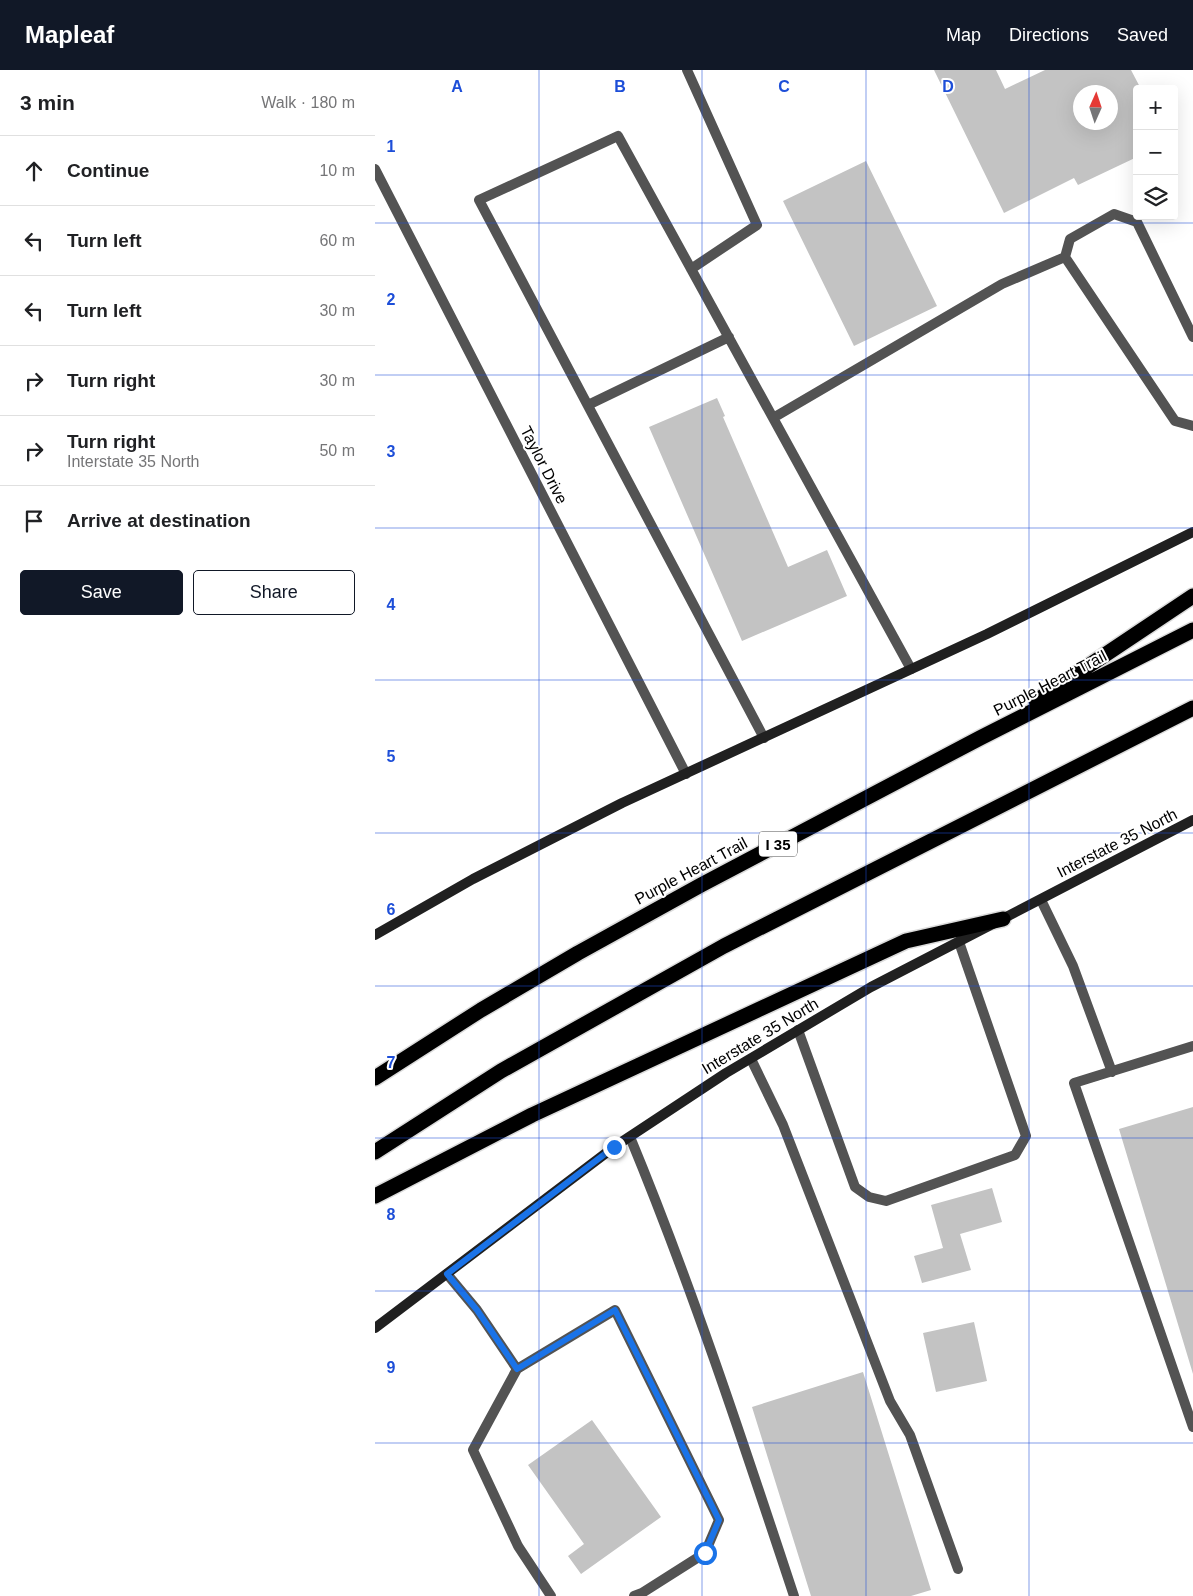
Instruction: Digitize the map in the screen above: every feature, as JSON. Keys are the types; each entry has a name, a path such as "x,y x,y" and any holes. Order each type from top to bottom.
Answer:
{"highway":[{"path":"980,738 1193,596"},
{"name":"Purple Heart Trail","path":"375,1078 481,1010 578,953 701,885 980,738 1193,630"},
{"path":"375,1152 501,1071 724,946 1193,708"},
{"path":"375,1196 532,1115 906,941 1003,919"}],"main road":[{"path":"375,934 473,879 622,803 987,634 1193,532"},
{"name":"Interstate 35 North","path":"375,1328 614,1147 751,1058 871,987 1193,820"}],"lane":[{"path":"687,70 757,225 691,269"},
{"path":"764,738 479,200 618,136 911,669"},
{"name":"Taylor Drive","path":"375,169 686,774"},
{"path":"1193,337 1137,222 1114,214 1070,239 1065,257 1175,421 1193,426"},
{"path":"773,418 1002,284 1065,257"},
{"path":"588,405 729,337"},
{"path":"1041,900 1073,966 1112,1072"},
{"path":"798,1030 855,1187 869,1197 887,1201 1015,1156 1026,1136 959,942"},
{"path":"1193,1046 1074,1083 1193,1427"},
{"path":"751,1058 783,1125 890,1401 910,1435 959,1569"},
{"path":"630,1136 692,1299 794,1596"},
{"path":"447,1274 477,1310 517,1369"},
{"path":"551,1596 518,1546 473,1450 517,1369 615,1310 719,1520 705,1553 642,1593 634,1596"}],"building":[{"path":"934,70 996,70 1005,89 1045,70 1131,70 1139,85 1133,85 1133,159 1078,185 1074,178 1004,213"},
{"path":"866,161 937,306 854,346 783,201"},
{"path":"717,398 725,416 723,417 788,567 827,550 847,596 742,641 649,427"},
{"path":"1193,1107 1193,1374 1119,1129"},
{"path":"992,1188 1002,1222 960,1234 971,1270 922,1283 914,1256 943,1248 931,1205"},
{"path":"974,1322 987,1381 936,1392 923,1333"},
{"path":"863,1372 931,1590 911,1596 811,1596 752,1407"},
{"path":"592,1420 661,1517 581,1574 568,1556 584,1544 528,1465"}],"route":[{"path":"614,1147 447,1274 477,1310 517,1369 615,1310 719,1520 705,1553"}]}
